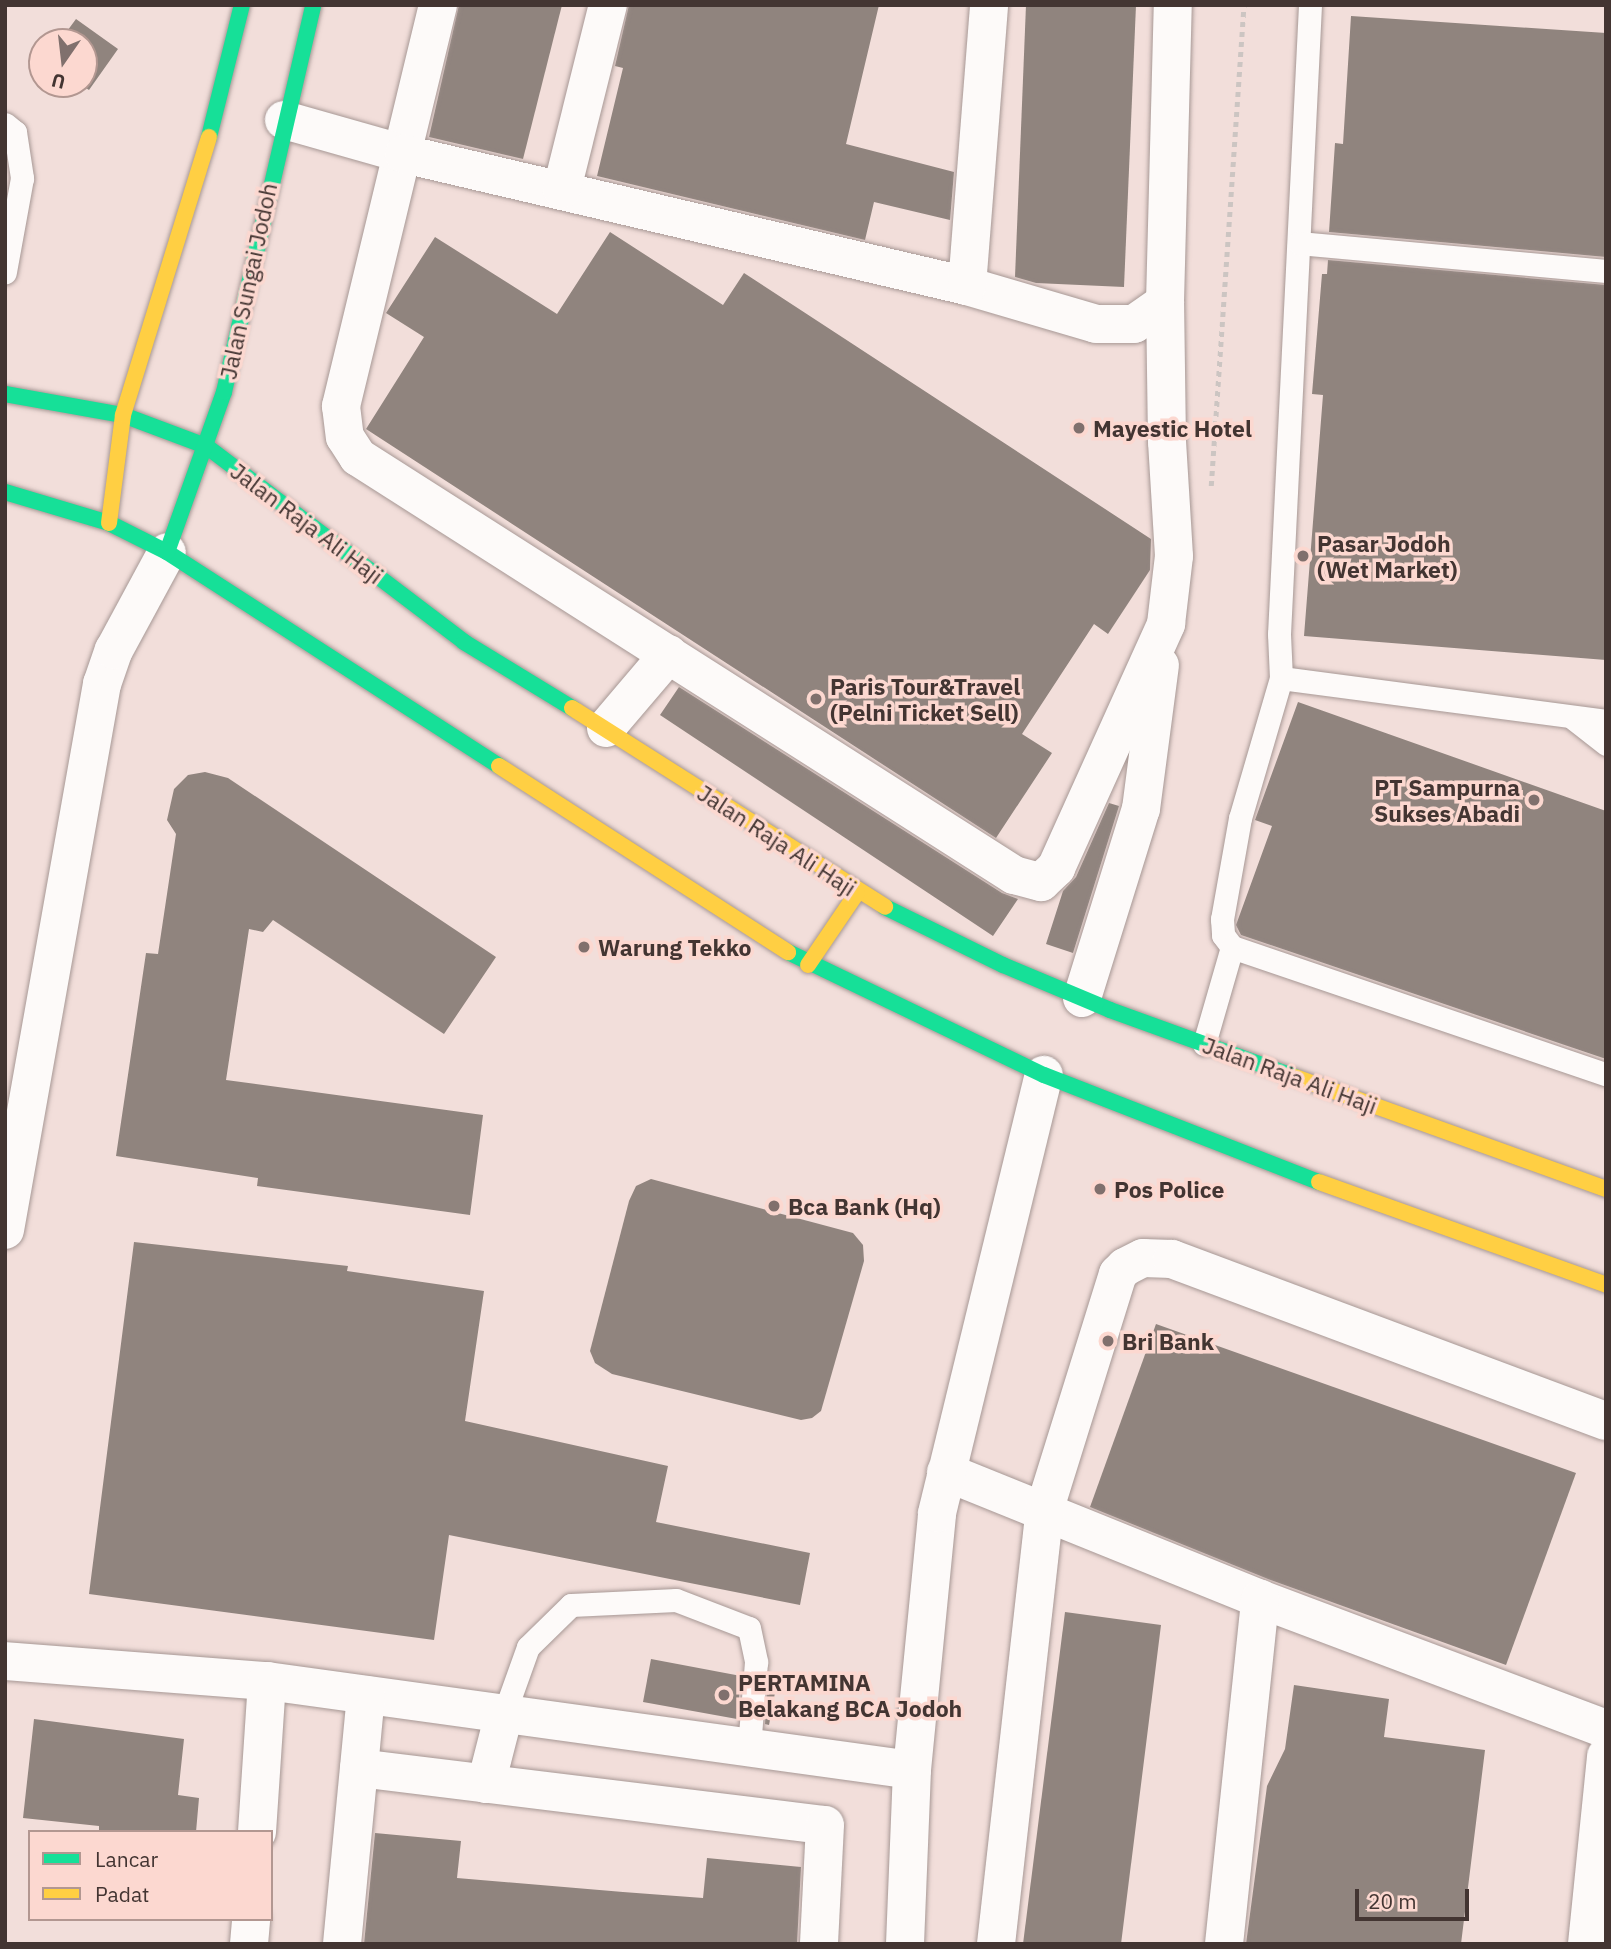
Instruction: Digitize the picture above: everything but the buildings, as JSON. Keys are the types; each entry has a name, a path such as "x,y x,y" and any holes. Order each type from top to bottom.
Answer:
{"main road":[{"path":"109,523 123,415 219,104 243,5"},
{"name":"Jalan Sungai Jodoh","path":"167,552 224,392 284,120 313,5"},
{"name":"Jalan Raja Ali Haji","path":"5,394 123,415 206,446 464,642 606,728 857,893 1082,998 1606,1189"},
{"path":"5,492 109,523 167,552 808,965 1044,1075 1326,1185 1606,1285"},
{"path":"808,965 857,893"}],"street":[{"path":"438,5 404,155 341,406 345,438 358,457 1014,875 1041,882 1056,868 1166,624"},
{"path":"562,189 608,5"},
{"path":"967,286 989,5"},
{"path":"1082,998 1141,808 1174,556 1167,442 1165,302 1173,5"},
{"path":"284,120 404,155 562,189 967,286 1096,324 1134,324 1165,302"},
{"path":"5,1230 102,684 114,650 167,552"},
{"path":"606,728 669,654"},
{"path":"905,1944 912,1770 937,1513 1044,1075"},
{"path":"996,1944 1045,1508 1118,1274 1143,1258 1172,1259 1606,1421"},
{"path":"946,1472 1045,1508 1260,1599 1606,1729"},
{"path":"1224,1944 1260,1599"},
{"path":"5,1661 267,1681 912,1770"},
{"path":"257,1830 267,1681"},
{"path":"342,1944 366,1695"},
{"path":"486,1784 504,1714"},
{"path":"1587,1944 1606,1756"},
{"path":"359,1768 825,1825 819,1944"},
{"path":"249,1944 251,1921"}],"lane":[{"path":"1310,5 1279,634 1281,678 1240,818 1223,919 1223,935 1232,947 1606,1074"},
{"path":"5,124 15,132 22,178 5,272"},
{"path":"1299,243 1606,271"},
{"path":"1281,678 1574,719 1606,721"},
{"path":"1574,719 1606,744"},
{"path":"1204,1044 1232,947"},
{"path":"504,1714 528,1647 571,1605 676,1600 749,1628 756,1662 749,1747"}],"traffic: fast":[{"path":"209,137 242,5"},
{"path":"167,552 224,392 313,5"},
{"path":"5,394 123,415 206,446 464,642 572,708"},
{"path":"5,492 109,523 167,552 499,766"},
{"path":"885,907 1003,965 1110,1010 1295,1077"},
{"path":"788,952 1044,1075 1319,1182"}],"traffic: slow":[{"path":"109,523 123,415 209,137"},
{"path":"572,708 885,907"},
{"path":"499,766 788,952"},
{"path":"808,965 857,893"},
{"path":"1295,1077 1606,1189"},
{"path":"1319,1182 1606,1285"}],"place":[{"name":"Mayestic Hotel","path":"1079,428"},
{"name":"Pasar Jodoh (Wet Market)","path":"1303,556"},
{"name":"Paris Tour&Travel (Pelni Ticket Sell)","path":"816,699"},
{"name":"PT Sampurna Sukses Abadi","path":"1534,800"},
{"name":"Warung Tekko","path":"584,947"},
{"name":"Pos Police","path":"1100,1189"},
{"name":"Bca Bank (Hq)","path":"774,1206"},
{"name":"Bri Bank","path":"1108,1341"},
{"name":"PERTAMINA Belakang BCA Jodoh","path":"724,1695"}]}
